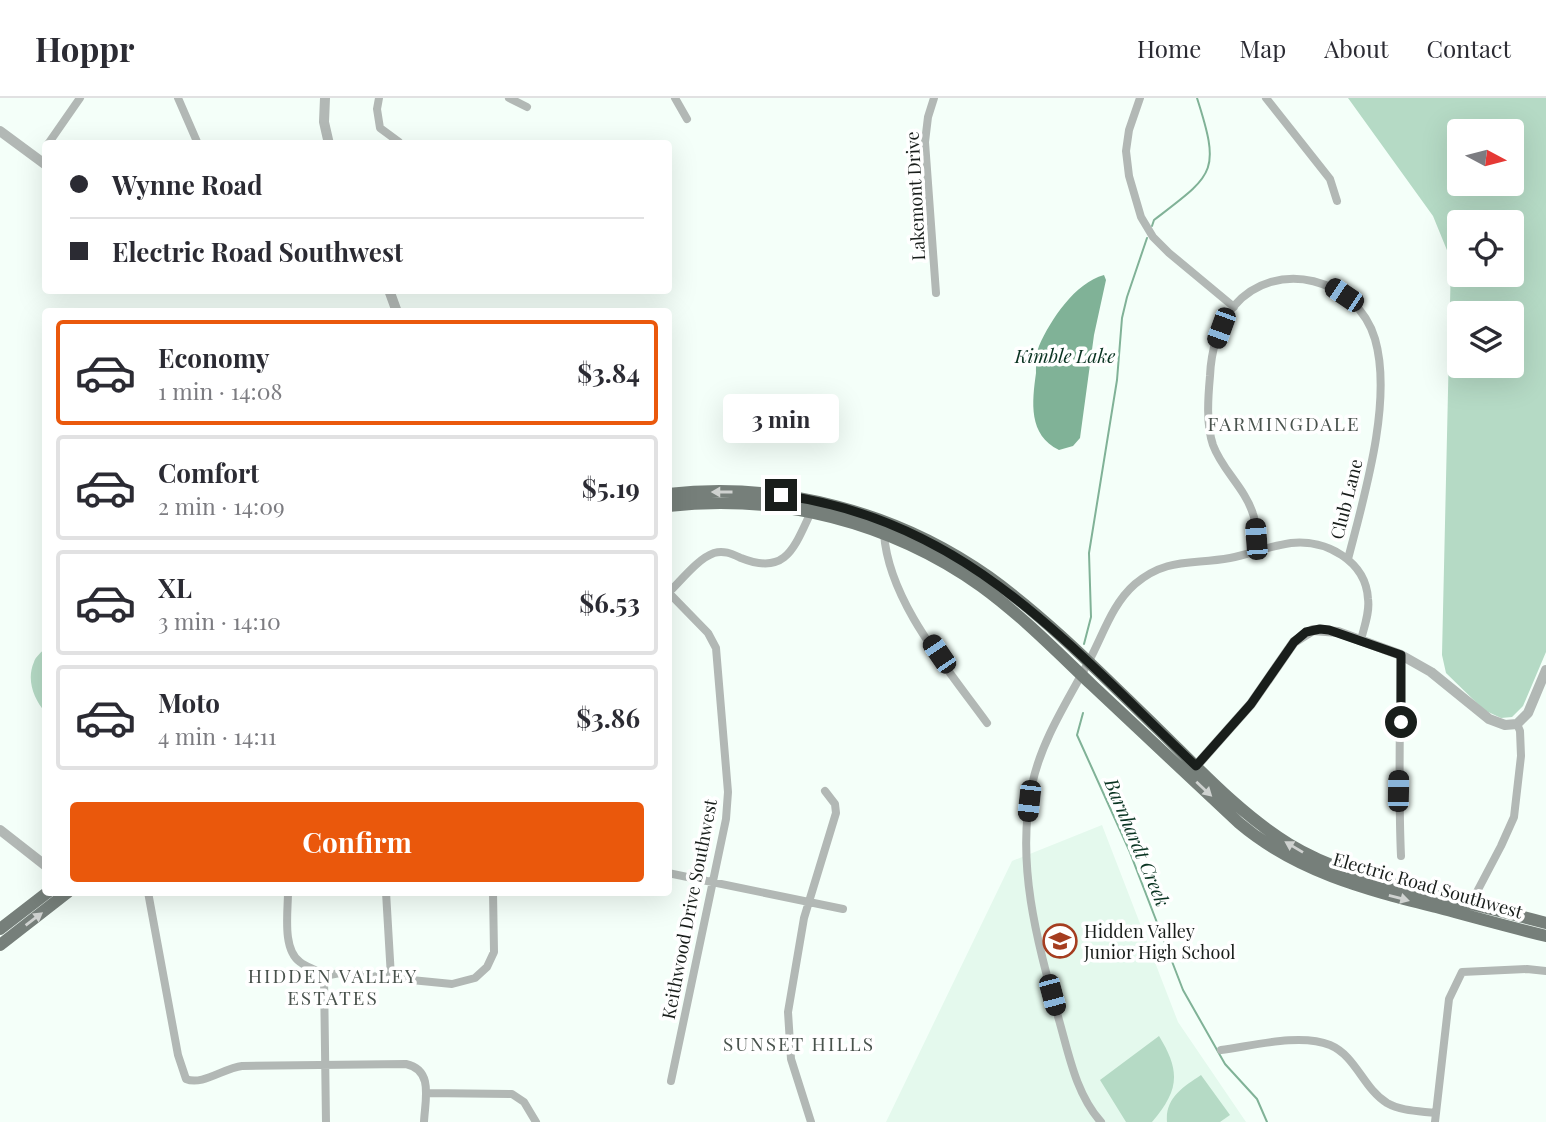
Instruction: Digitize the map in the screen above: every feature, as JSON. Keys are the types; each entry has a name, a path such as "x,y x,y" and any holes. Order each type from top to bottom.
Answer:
{"main road":[{"name":"Electric Road Southwest","path":"672,494 767,494 831,505 881,520 942,548 988,576 1020,600 1253,819 1305,853 1362,876 1546,936"},
{"name":"Electric Road Southwest","path":"672,506 738,503 811,512 884,534 935,558 981,585 1011,609 1240,823 1281,853 1336,880 1467,909 1546,923"},
{"path":"0,929 43,896"},
{"path":"0,945 63,896"}],"street":[{"path":"51,140 80,98"},
{"path":"178,98 196,140"},
{"path":"325,98 324,122 328,140"},
{"path":"379,98 377,109 380,128 396,140"},
{"path":"509,98 527,107"},
{"path":"675,98 687,119"},
{"name":"Lakemont Drive","path":"934,98 925,142 936,293"},
{"path":"1140,98 1129,130 1126,152 1129,176 1141,217 1153,237 1169,253 1234,307"},
{"path":"1266,98 1330,179 1337,201"},
{"path":"0,131 42,162"},
{"name":"Club Lane","path":"1257,551 1253,512 1219,457 1212,438 1209,417 1212,357 1221,328 1234,307 1251,292 1272,283 1313,280 1331,286 1344,295 1362,313 1376,342 1378,419 1369,473 1348,559"},
{"path":"672,590 701,561 715,553 727,552 760,565 774,564 798,541 811,512"},
{"path":"884,534 887,558 907,608 987,723"},
{"path":"1101,1122 1087,1103 1078,1083 1046,974 1031,906 1026,845 1029,801 1037,765 1119,602 1131,587 1147,575 1172,564 1224,559 1291,543 1311,544 1335,550 1348,559 1362,575 1368,592 1368,611 1361,640"},
{"name":"Keithwood Drive Southwest","path":"671,1081 726,819 728,792 717,654 708,633 672,596"},
{"path":"1196,766 1251,704 1301,635 1320,629 1401,655 1432,672 1489,719 1506,725 1517,724 1528,713 1546,670"},
{"path":"1401,655 1398,791 1401,856"},
{"path":"1467,909 1514,817 1521,756 1520,731 1517,724"},
{"path":"811,1122 796,1078 787,1026 808,902 836,813 835,804 825,791"},
{"path":"0,831 42,863"},
{"path":"672,874 843,909"},
{"path":"149,896 183,1075 186,1079 194,1081 242,1066 379,1063 413,1065 424,1076 424,1122"},
{"path":"288,896 288,935 293,954 299,962 324,976 340,973 452,984 468,982 482,974 491,961 494,952 493,896"},
{"path":"386,896 391,977"},
{"path":"1221,1050 1299,1040 1322,1042 1338,1050 1385,1101 1403,1109 1435,1117 1450,999 1462,972 1527,969 1546,971"},
{"path":"324,976 326,1122"},
{"path":"426,1093 512,1094 524,1102 536,1122"}],"shaded area":[{"path":"1348,98 1546,98 1546,652 1523,706 1512,717 1501,718 1484,710 1446,673 1442,655 1448,378 1524,378 1524,301 1450,301 1450,287 1524,287 1524,210 1447,210 1447,250 1433,216"},
{"path":"42,652 42,707 31,682 35,660"},
{"name":"Hidden Valley Junior High School","path":"1102,825 1178,1022 1246,1122 886,1122 1012,861"},
{"path":"1159,1036 1174,1071 1172,1090 1152,1122 1126,1122 1100,1080"},
{"path":"1201,1075 1230,1115 1220,1122 1167,1122 1169,1106 1176,1094"}],"water":[{"name":"Kimble Lake","path":"1104,275 1106,280 1094,335 1080,438 1073,446 1059,450 1042,436 1034,417 1038,349 1065,303 1083,286"}],"waterway":[{"name":"Barnhardt Creek","path":"1152,226 1154,220 1189,192 1207,170 1209,142 1197,98"},
{"name":"Barnhardt Creek","path":"1084,644 1091,617 1089,553 1117,380 1122,318 1147,238"},
{"name":"Barnhardt Creek","path":"1083,713 1077,735 1129,850 1183,990 1225,1064 1257,1099 1267,1122"}],"place":[{"name":"Hidden Valley Junior High School","path":"1060,941"}],"district":[{"name":"FARMINGDALE","path":"1284,423"},
{"name":"HIDDEN VALLEY ESTATES","path":"333,986"},
{"name":"SUNSET HILLS","path":"799,1043"}],"route":[{"path":"781,495 812,500 881,520 942,548 988,576 1020,600 1089,662 1196,766 1251,704 1294,642 1312,630 1338,632 1401,655 1401,722"}]}
